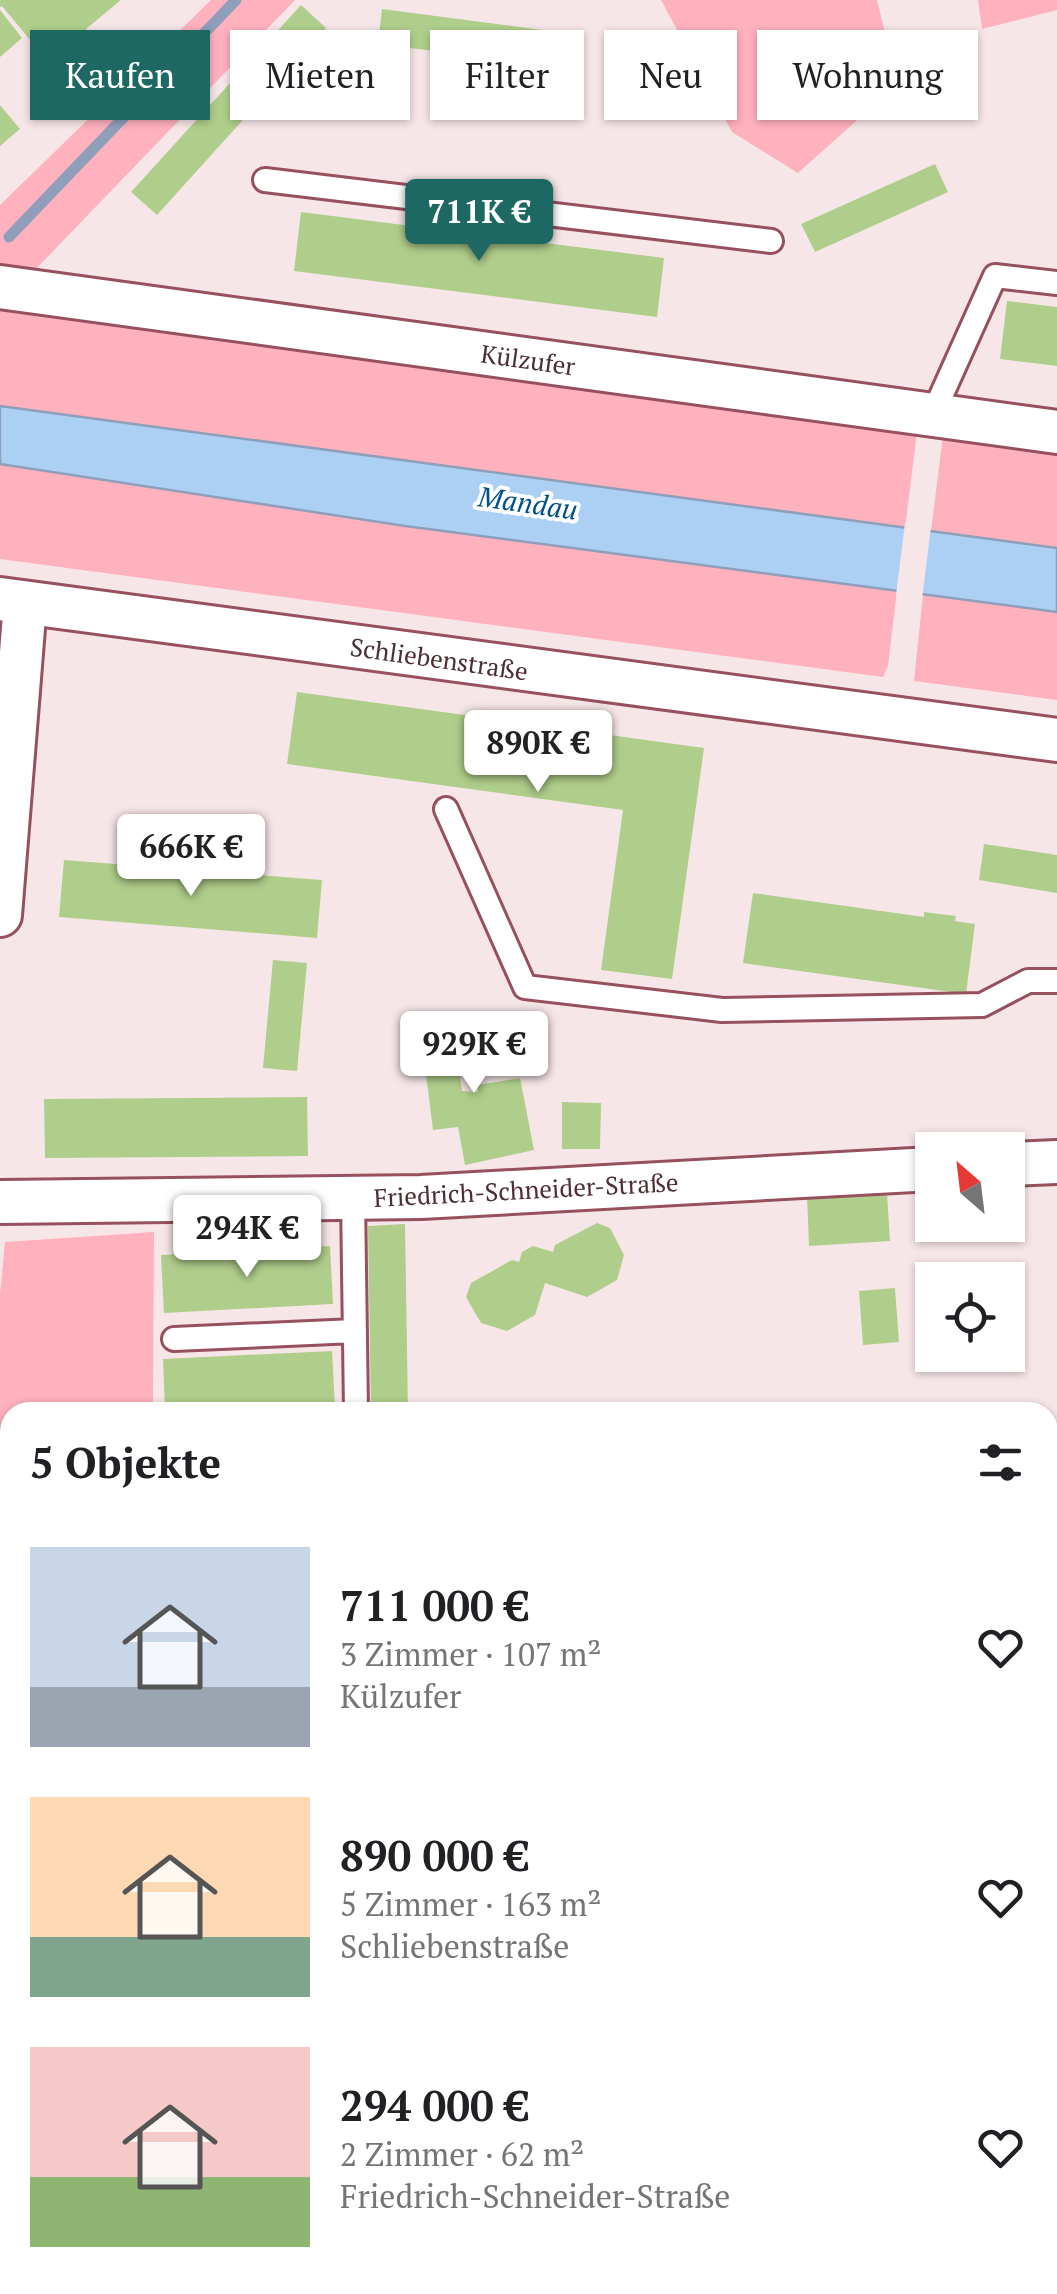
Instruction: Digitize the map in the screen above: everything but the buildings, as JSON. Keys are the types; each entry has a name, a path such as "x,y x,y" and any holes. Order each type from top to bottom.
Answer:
{"street":[{"name":"Külzufer","path":"0,288 1057,432"},
{"name":"Schliebenstraße","path":"13,601 1057,740"},
{"path":"0,915 13,601"},
{"path":"1025,1163 1057,1162"},
{"name":"Friedrich-Schneider-Straße","path":"0,1202 421,1197 915,1169"}],"lane":[{"path":"265,180 771,241"},
{"path":"932,416 995,276 1057,283"},
{"path":"446,809 525,986 722,1010 982,1005 1028,981 1057,981"},
{"path":"353,1197 356,1402"},
{"path":"174,1339 355,1331"}],"shaded area":[{"path":"211,0 295,0 266,30 230,30 230,67 210,88 210,30 180,30"},
{"path":"661,0 877,0 884,30 757,30 757,120 857,120 798,173 732,132 726,120 737,120 737,30 677,30"},
{"path":"978,0 1057,0 1057,10 982,29"},
{"path":"87,120 179,120 32,273 0,269 0,205"},
{"path":"0,305 917,432 905,528 0,406"},
{"path":"943,435 1057,451 1057,548 931,531"},
{"path":"0,464 405,526 897,590 888,666 883,677 0,559"},
{"path":"923,594 1057,612 1057,700 914,681"},
{"path":"154,1232 153,1402 0,1402 0,1295 5,1242"}],"water":[{"name":"Mandau","path":"0,406 1057,548 1057,612 405,526 0,464"}],"pier":[{"path":"905,523 931,526 922,599 896,595"}],"waterway":[{"path":"9,237 236,0"}]}
